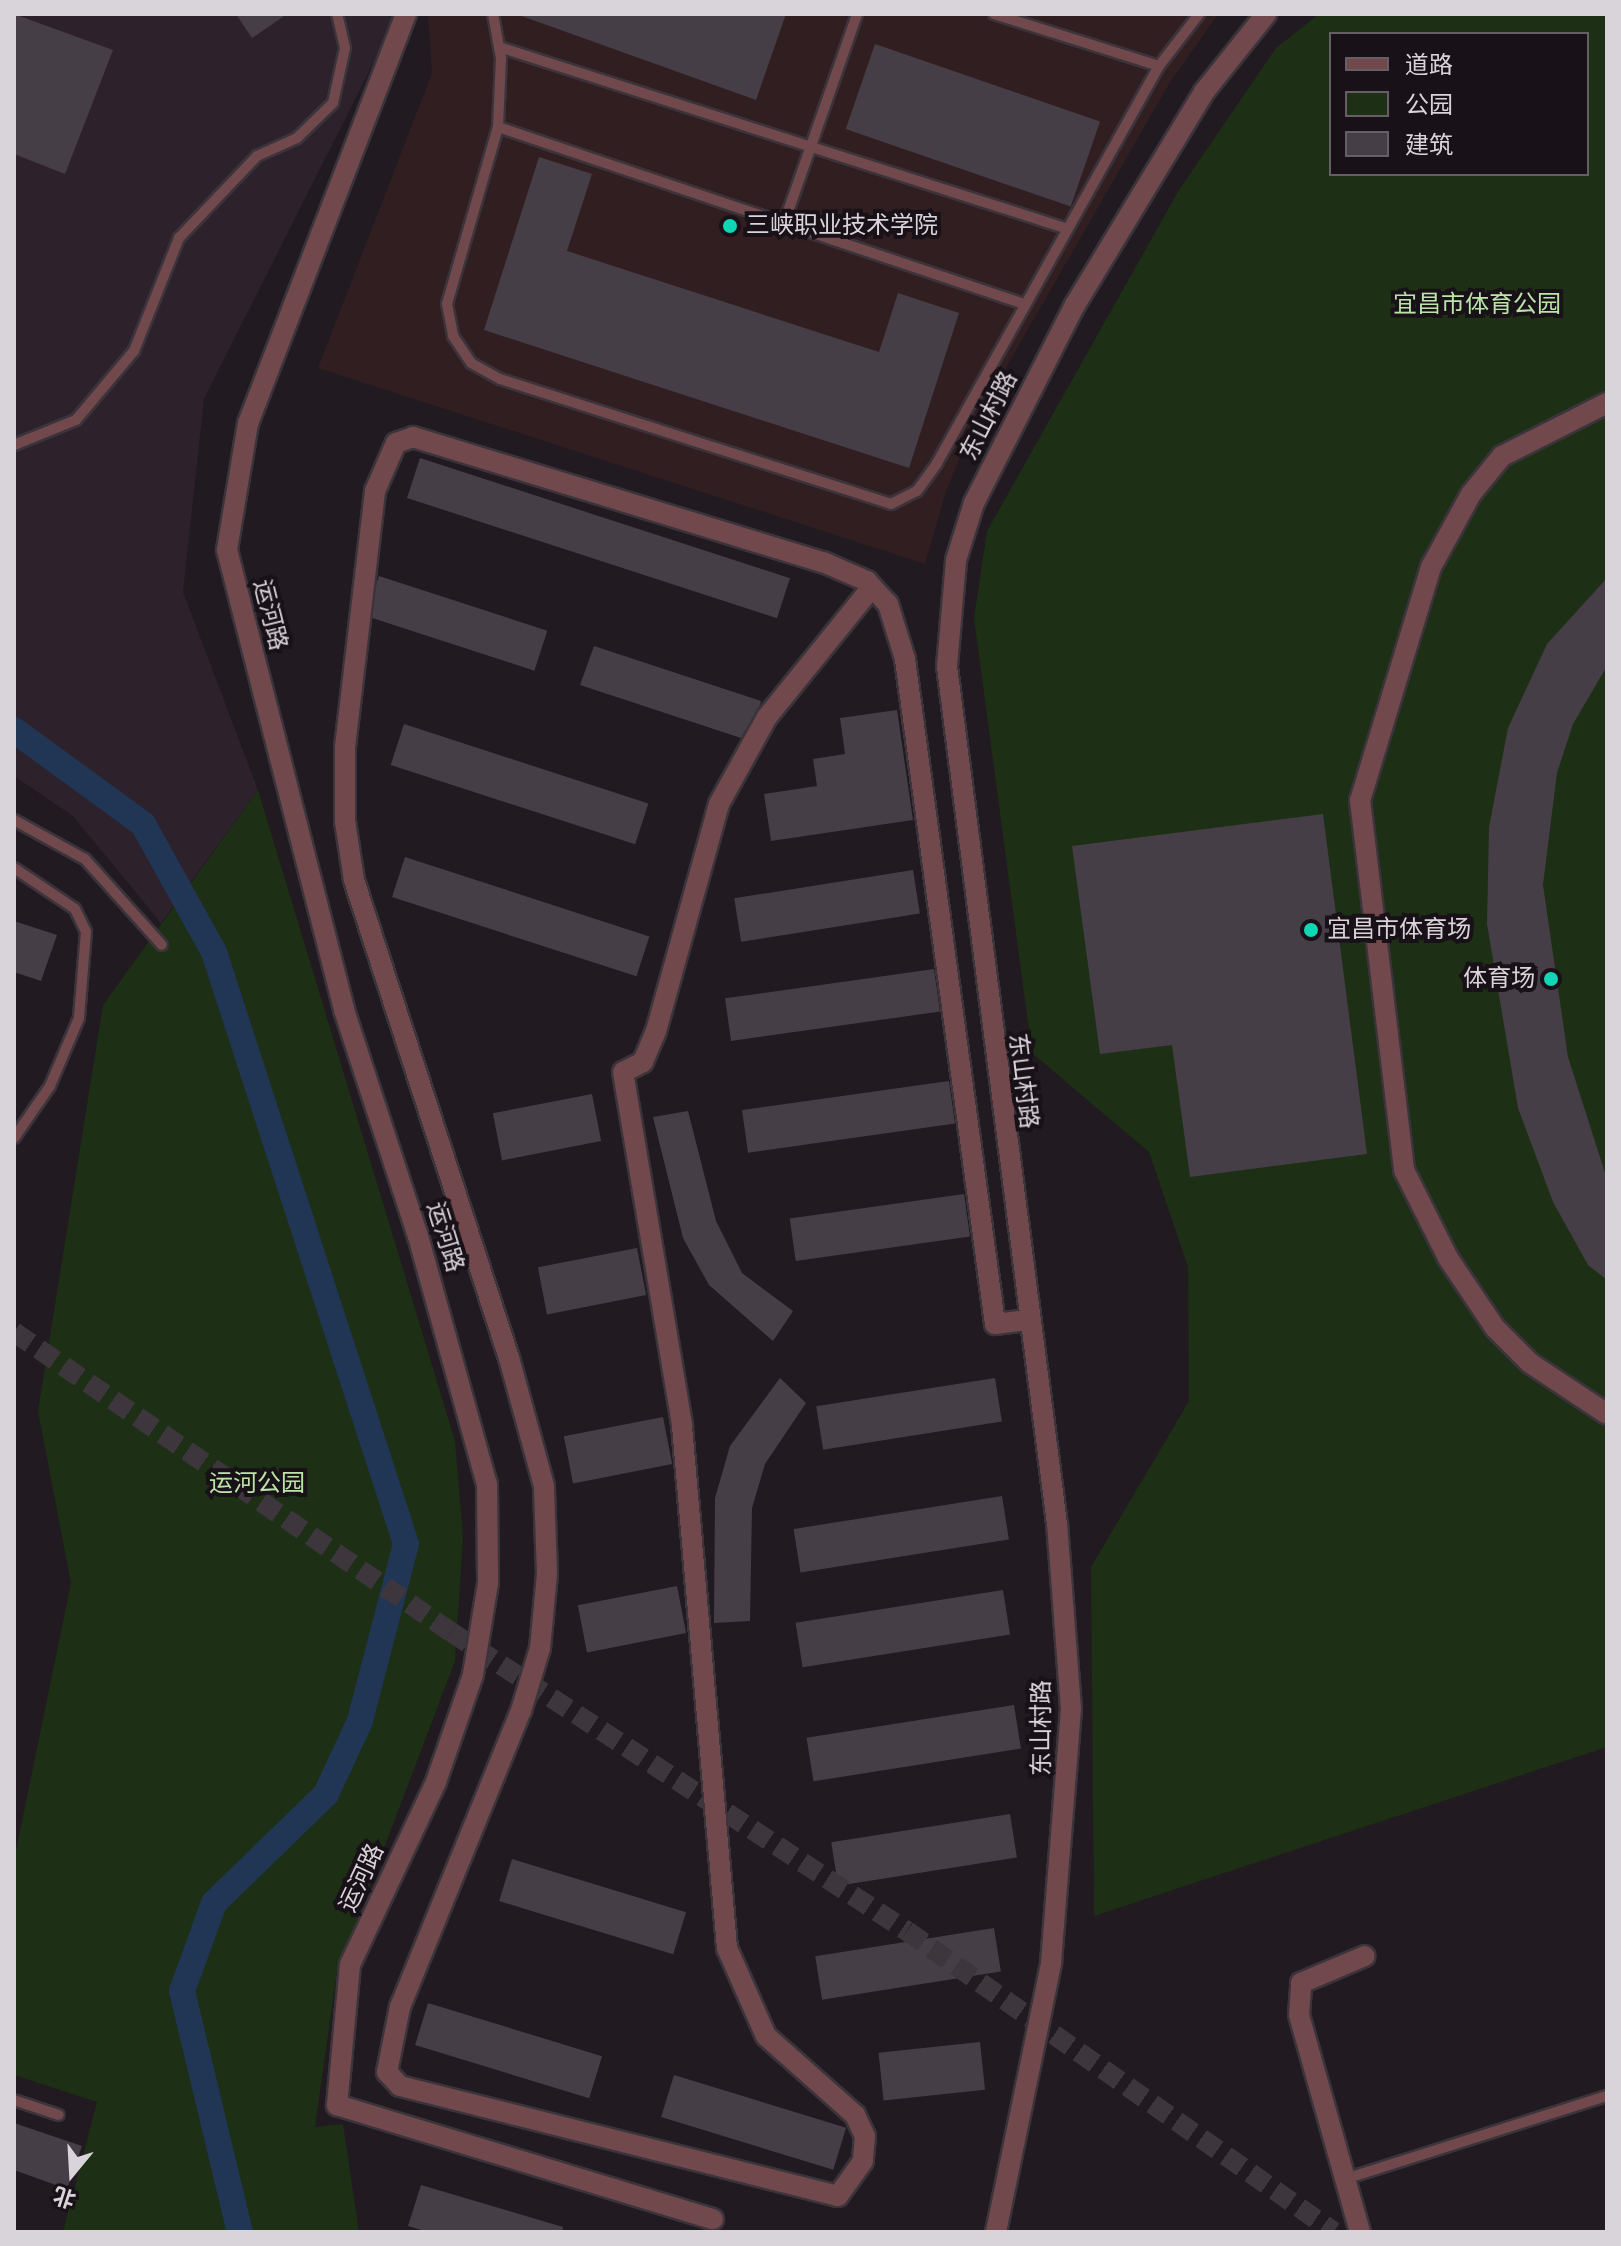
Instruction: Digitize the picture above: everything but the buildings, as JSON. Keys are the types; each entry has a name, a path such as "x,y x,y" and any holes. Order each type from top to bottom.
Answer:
{"street":[{"name":"运河路","path":"406,14 248,423 227,550 344,1010 418,1236 480,1446 488,1500 488,1583 473,1675 436,1782 350,1965 337,2105 713,2219"},
{"name":"东山村路","path":"996,2232 1051,1963 1068,1798 1071,1709 1057,1524 947,666 956,560 974,503 1075,305 1204,92 1266,14"},
{"path":"1607,403 1502,456 1471,494 1431,567 1360,800 1404,1170 1448,1258 1495,1328 1530,1363 1607,1414"},
{"path":"872,587 767,717 719,804 656,1031 643,1062 623,1072 682,1426 727,1948 766,2036 834,2094 865,2136 855,2180 838,2196 400,2086 387,2072 422,1947 521,1711 540,1648 547,1574 544,1486 509,1358 354,880 345,821 345,747 375,491 396,443 413,437 823,562 872,587 888,604 905,659 995,1324 1029,1320"},
{"path":"1360,2232 1299,2015 1301,1983 1365,1956"}],"lane":[{"path":"14,445 76,420 134,351 179,238 257,156 297,138 333,103 345,48 337,14"},
{"path":"493,14 499,47 498,127 447,304 453,336 471,363 500,379 891,504 917,491 937,463 1021,303 1159,66 1199,14"},
{"path":"784,223 857,14"},
{"path":"994,14 1159,66"},
{"path":"499,47 1065,228"},
{"path":"498,127 1021,303"},
{"path":"14,820 85,859 162,945"},
{"path":"14,868 75,909 86,932 79,1018 50,1086 14,1138"},
{"path":"1345,2179 1607,2096"},
{"path":"14,2100 59,2115"}],"shaded area":[{"path":"14,14 398,14 204,399 183,592 258,790 161,923 73,816 14,776"},
{"name":"三峡职业技术学院","path":"428,14 1218,14 1169,84 977,418 946,491 925,564 318,368 432,73"}],"green space":[{"name":"宜昌市体育场","path":"1319,14 1607,14 1607,1747 1094,1916 1091,1567 1189,1401 1188,1267 1149,1152 1032,1053 974,618 987,531 1179,190 1276,48"},
{"name":"运河公园","path":"258,790 455,1441 463,1537 455,1661 337,1972 315,2127 343,2124 359,2232 63,2232 97,2102 14,2075 14,1860 71,1583 38,1411 103,1005"}],"waterway":[{"path":"14,730 143,824 214,952 406,1544 360,1721 326,1794 214,1903 182,1991 240,2232"}],"tunnel":[{"path":"14,1332 451,1632 907,1931 1334,2232"}],"place":[{"name":"三峡职业技术学院","path":"730,226"},
{"name":"宜昌市体育场","path":"1311,930"},
{"name":"体育场","path":"1551,979"}],"park label":[{"name":"宜昌市体育公园","path":"1477,305"}]}
